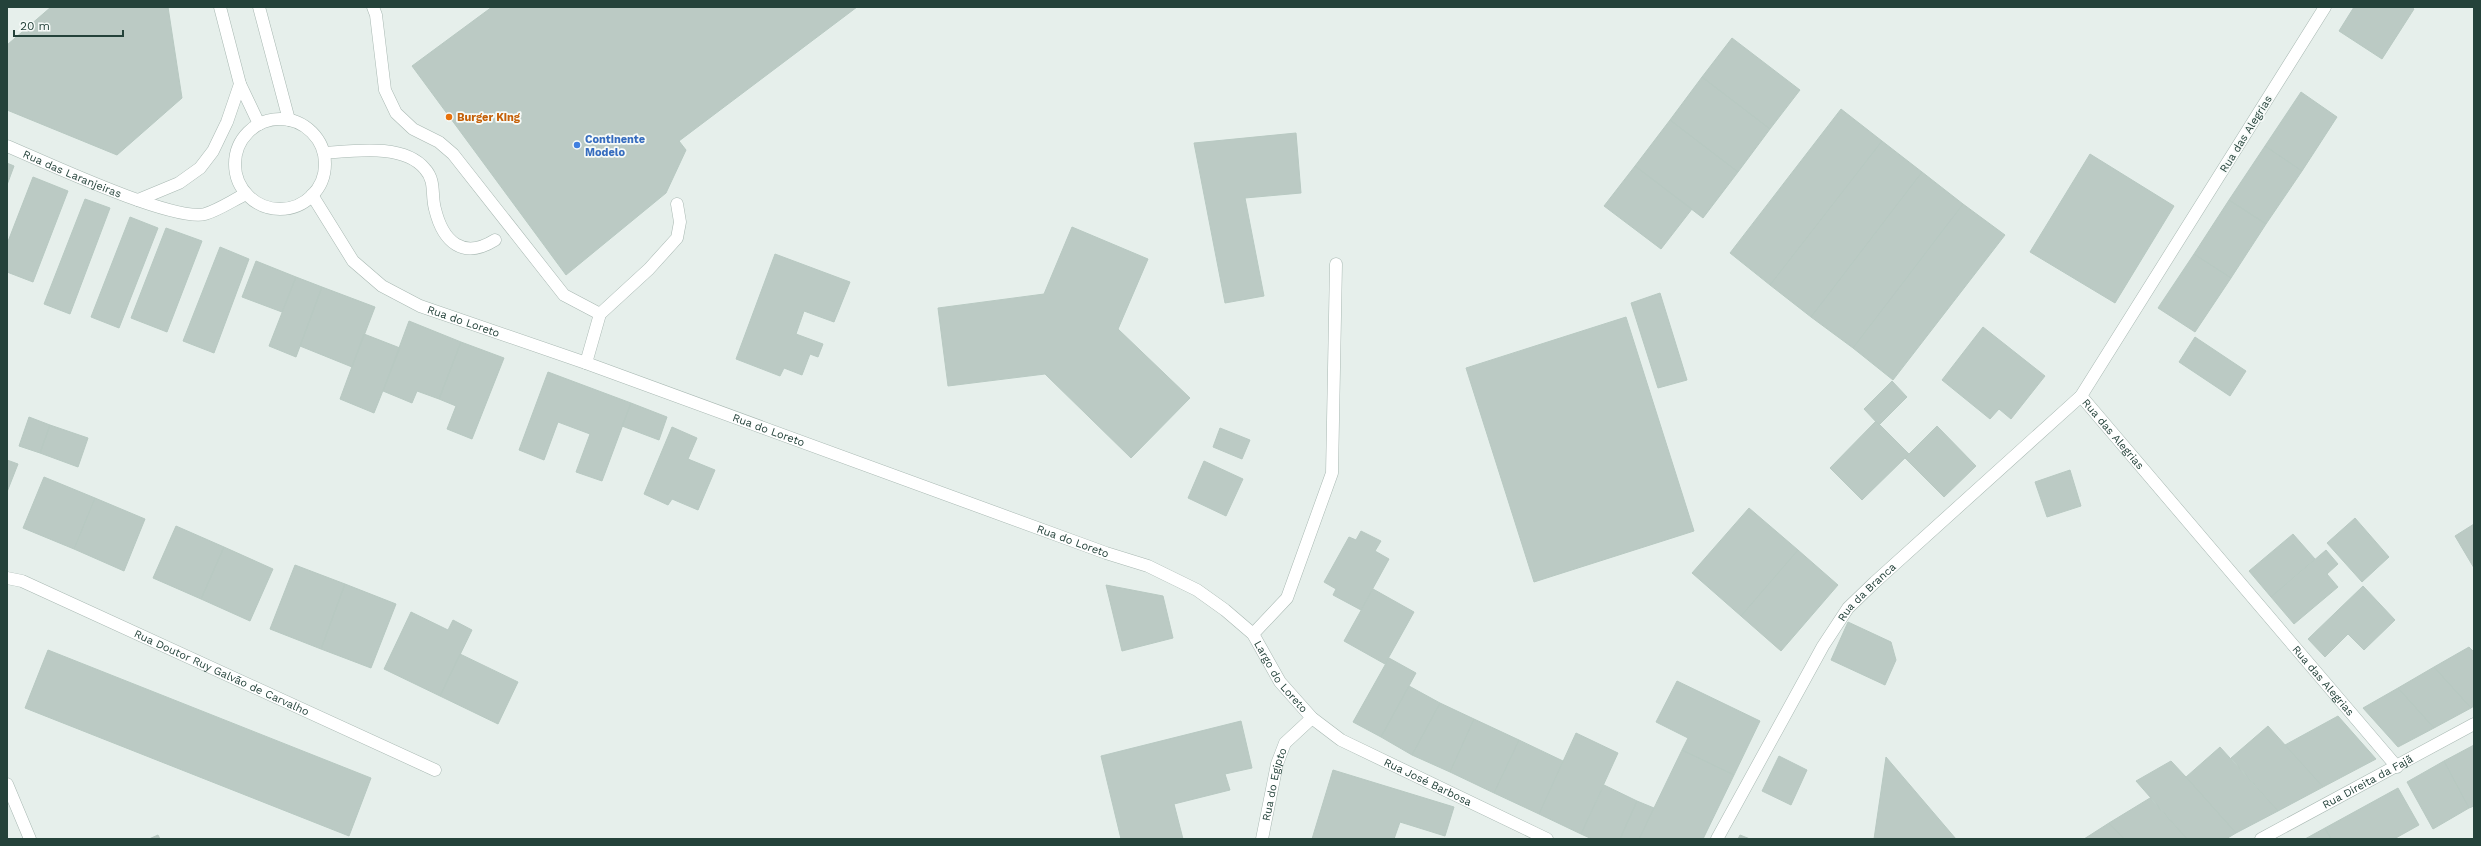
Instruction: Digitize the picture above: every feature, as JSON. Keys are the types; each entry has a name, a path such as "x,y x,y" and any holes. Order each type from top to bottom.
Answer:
{"street":[{"path":"220,7 240,84 259,124"},
{"path":"259,7 289,120"},
{"path":"373,7 376,15 385,90 396,113 413,129 440,142 453,154 564,295 600,314"},
{"name":"Rua das Alegrias","path":"2325,7 2081,396 2397,767"},
{"path":"138,200 179,183 200,168 214,151 227,122 240,84"},
{"path":"268,120 289,120 311,131 324,153 324,168 321,183 312,195 300,204 286,209 271,208 258,203 246,194 239,182 235,169 236,156 240,143 248,132 259,124 268,120"},
{"name":"Rua das Laranjeiras","path":"7,146 138,200 176,211 204,214 246,194"},
{"path":"324,153 378,150 410,157 425,168 434,186 434,208 443,230 452,242 463,248 473,250 483,248 496,240"},
{"name":"Rua do Loreto","path":"312,195 354,261 382,286 420,306 586,363 1098,550 1148,566 1197,590 1225,610 1253,634"},
{"path":"586,363 600,314 649,269 677,238 680,222 677,204"},
{"path":"1253,634 1287,598 1332,473 1336,264"},
{"name":"Rua da Branca","path":"1716,839 1823,646 1848,608 1880,576 2081,396"},
{"name":"Rua Doutor Ruy Galvão de Carvalho","path":"7,578 22,581 435,770"},
{"name":"Largo do Loreto","path":"1253,634 1280,682 1312,718"},
{"name":"Rua do Egipto","path":"1262,839 1277,764 1285,743 1312,718"},
{"name":"Rua José Barbosa","path":"1312,718 1341,740 1547,839"},
{"name":"Rua Direita da Fajã","path":"2261,839 2397,767 2474,724"},
{"path":"7,784 30,839"}],"building":[{"path":"51,7 168,7 182,98 117,155 7,110 7,45"},
{"name":"Continente Modelo","path":"492,7 857,7 679,141 686,150 666,193 566,275 412,66"},
{"path":"2354,7 2411,7 2414,9 2382,59 2339,31"},
{"path":"1732,38 1800,90 1770,129 1702,77"},
{"path":"1702,77 1770,129 1738,172 1670,120"},
{"path":"2301,92 2337,117 2302,171 2265,146"},
{"path":"1841,109 1882,141 1770,285 1730,253"},
{"path":"1670,120 1738,172 1703,218 1635,166"},
{"path":"1296,133 1301,193 1245,198 1264,296 1225,303 1194,143"},
{"path":"1882,141 1922,172 1811,317 1770,285"},
{"path":"2265,146 2302,171 2266,224 2229,200"},
{"path":"2090,154 2174,206 2115,303 2030,252"},
{"path":"7,163 14,166 7,185"},
{"path":"1635,166 1692,209 1661,249 1604,206"},
{"path":"1922,172 1963,204 1853,348 1811,317"},
{"path":"33,177 68,191 33,282 7,272 7,244"},
{"path":"85,199 110,208 70,314 44,304"},
{"path":"2229,200 2266,224 2231,278 2194,254"},
{"path":"1963,204 2005,235 1893,380 1853,348"},
{"path":"130,217 158,228 119,328 91,317"},
{"path":"1072,227 1148,259 1118,329 1190,398 1131,458 1045,374 948,386 938,308 1044,294"},
{"path":"166,228 202,241 167,332 131,318"},
{"path":"220,247 249,259 214,353 183,341"},
{"path":"775,254 850,282 834,322 804,311 796,334 823,344 818,357 810,354 802,375 784,368 780,376 736,359"},
{"path":"2194,254 2231,278 2195,332 2158,308"},
{"path":"256,261 296,277 282,312 242,297"},
{"path":"296,277 322,287 296,357 269,346"},
{"path":"322,287 375,307 352,367 300,346"},
{"path":"1660,293 1687,380 1658,388 1631,303"},
{"path":"1626,317 1694,531 1534,582 1466,368"},
{"path":"409,321 461,342 439,399 417,391 412,403 383,391"},
{"path":"1983,327 2045,376 2011,419 1999,409 1990,419 1942,380"},
{"path":"364,334 400,348 374,413 340,399"},
{"path":"2195,337 2246,371 2230,396 2179,362"},
{"path":"461,342 504,358 472,439 447,429 456,406 439,399"},
{"path":"548,372 631,403 602,481 576,472 590,434 558,422 544,460 519,450"},
{"path":"1892,381 1907,397 1879,425 1864,409"},
{"path":"631,403 667,417 659,440 622,426"},
{"path":"29,417 50,425 40,453 19,446"},
{"path":"1876,421 1909,454 1862,500 1830,468"},
{"path":"50,425 88,438 78,467 40,453"},
{"path":"1937,426 1976,466 1944,497 1905,458"},
{"path":"672,427 697,438 688,459 715,470 698,510 672,499 668,505 644,494"},
{"path":"1220,428 1250,440 1242,459 1213,447"},
{"path":"7,460 18,464 7,492"},
{"path":"1204,461 1243,479 1226,516 1188,498"},
{"path":"2070,470 2081,506 2047,517 2035,482"},
{"path":"44,477 95,498 74,549 23,528"},
{"path":"95,498 145,519 124,571 74,549"},
{"path":"1749,508 1798,550 1741,616 1692,573"},
{"path":"2355,518 2389,557 2362,582 2327,543"},
{"path":"2474,524 2474,568 2455,536"},
{"path":"176,526 224,547 201,599 153,578"},
{"path":"1361,531 1381,541 1375,551 1389,559 1361,610 1333,595 1336,589 1324,582 1349,537 1356,540"},
{"path":"2293,534 2315,559 2271,597 2249,571"},
{"path":"224,547 273,569 250,621 201,599"},
{"path":"1798,550 1838,585 1781,651 1741,616"},
{"path":"2326,550 2338,564 2327,574 2338,587 2294,624 2271,597"},
{"path":"295,565 345,584 321,649 270,629"},
{"path":"345,584 396,604 371,668 321,649"},
{"path":"1106,585 1163,596 1173,638 1122,651"},
{"path":"2363,586 2395,620 2364,650 2348,634 2325,657 2308,639"},
{"path":"1373,589 1414,612 1385,664 1344,641"},
{"path":"411,612 448,630 453,620 472,630 440,696 384,669"},
{"path":"1848,622 1891,642 1896,660 1885,685 1831,660"},
{"path":"2469,647 2474,652 2474,706 2471,708 2434,667"},
{"path":"48,650 371,778 349,836 25,708"},
{"path":"460,654 518,682 498,724 440,696"},
{"path":"1389,658 1416,673 1381,737 1353,722"},
{"path":"2434,667 2471,708 2434,728 2398,688"},
{"path":"1677,681 1760,721 1734,775 1682,750 1688,738 1656,722"},
{"path":"1409,686 1440,703 1412,755 1381,737"},
{"path":"2398,688 2434,728 2398,747 2363,708"},
{"path":"1440,703 1474,719 1450,772 1412,755"},
{"path":"2338,716 2376,759 2323,787 2285,745"},
{"path":"1474,719 1519,740 1494,793 1450,772"},
{"path":"1241,721 1252,768 1225,774 1230,790 1174,804 1183,839 1121,839 1101,756"},
{"path":"2268,726 2323,787 2278,811 2231,758"},
{"path":"1576,733 1618,753 1581,834 1539,814"},
{"path":"1519,740 1563,761 1539,814 1494,793"},
{"path":"2474,745 2474,806 2469,808 2444,761"},
{"path":"2220,747 2278,811 2236,833 2186,777"},
{"path":"1682,750 1734,775 1703,839 1639,839"},
{"path":"1779,756 1807,770 1791,805 1762,791"},
{"path":"1886,757 1956,839 1874,839"},
{"path":"2171,761 2236,833 2226,839 2187,839 2136,781"},
{"path":"2444,761 2469,808 2433,829 2407,782"},
{"path":"1333,770 1454,807 1445,836 1400,822 1394,839 1312,839"},
{"path":"1604,785 1637,801 1620,839 1592,839 1581,834"},
{"path":"2398,788 2419,825 2394,839 2331,839 2325,828"},
{"path":"2150,798 2187,839 2124,839 2109,823"},
{"path":"1637,801 1654,808 1639,839 1620,839"},
{"path":"2109,823 2124,839 2084,839"},
{"path":"2325,828 2331,839 2305,839"},
{"path":"158,835 160,839 149,839"},
{"path":"1740,835 1750,839 1738,839"}],"place":[{"name":"Burger King","path":"449,117"},
{"name":"Continente Modelo","path":"577,145"}]}
